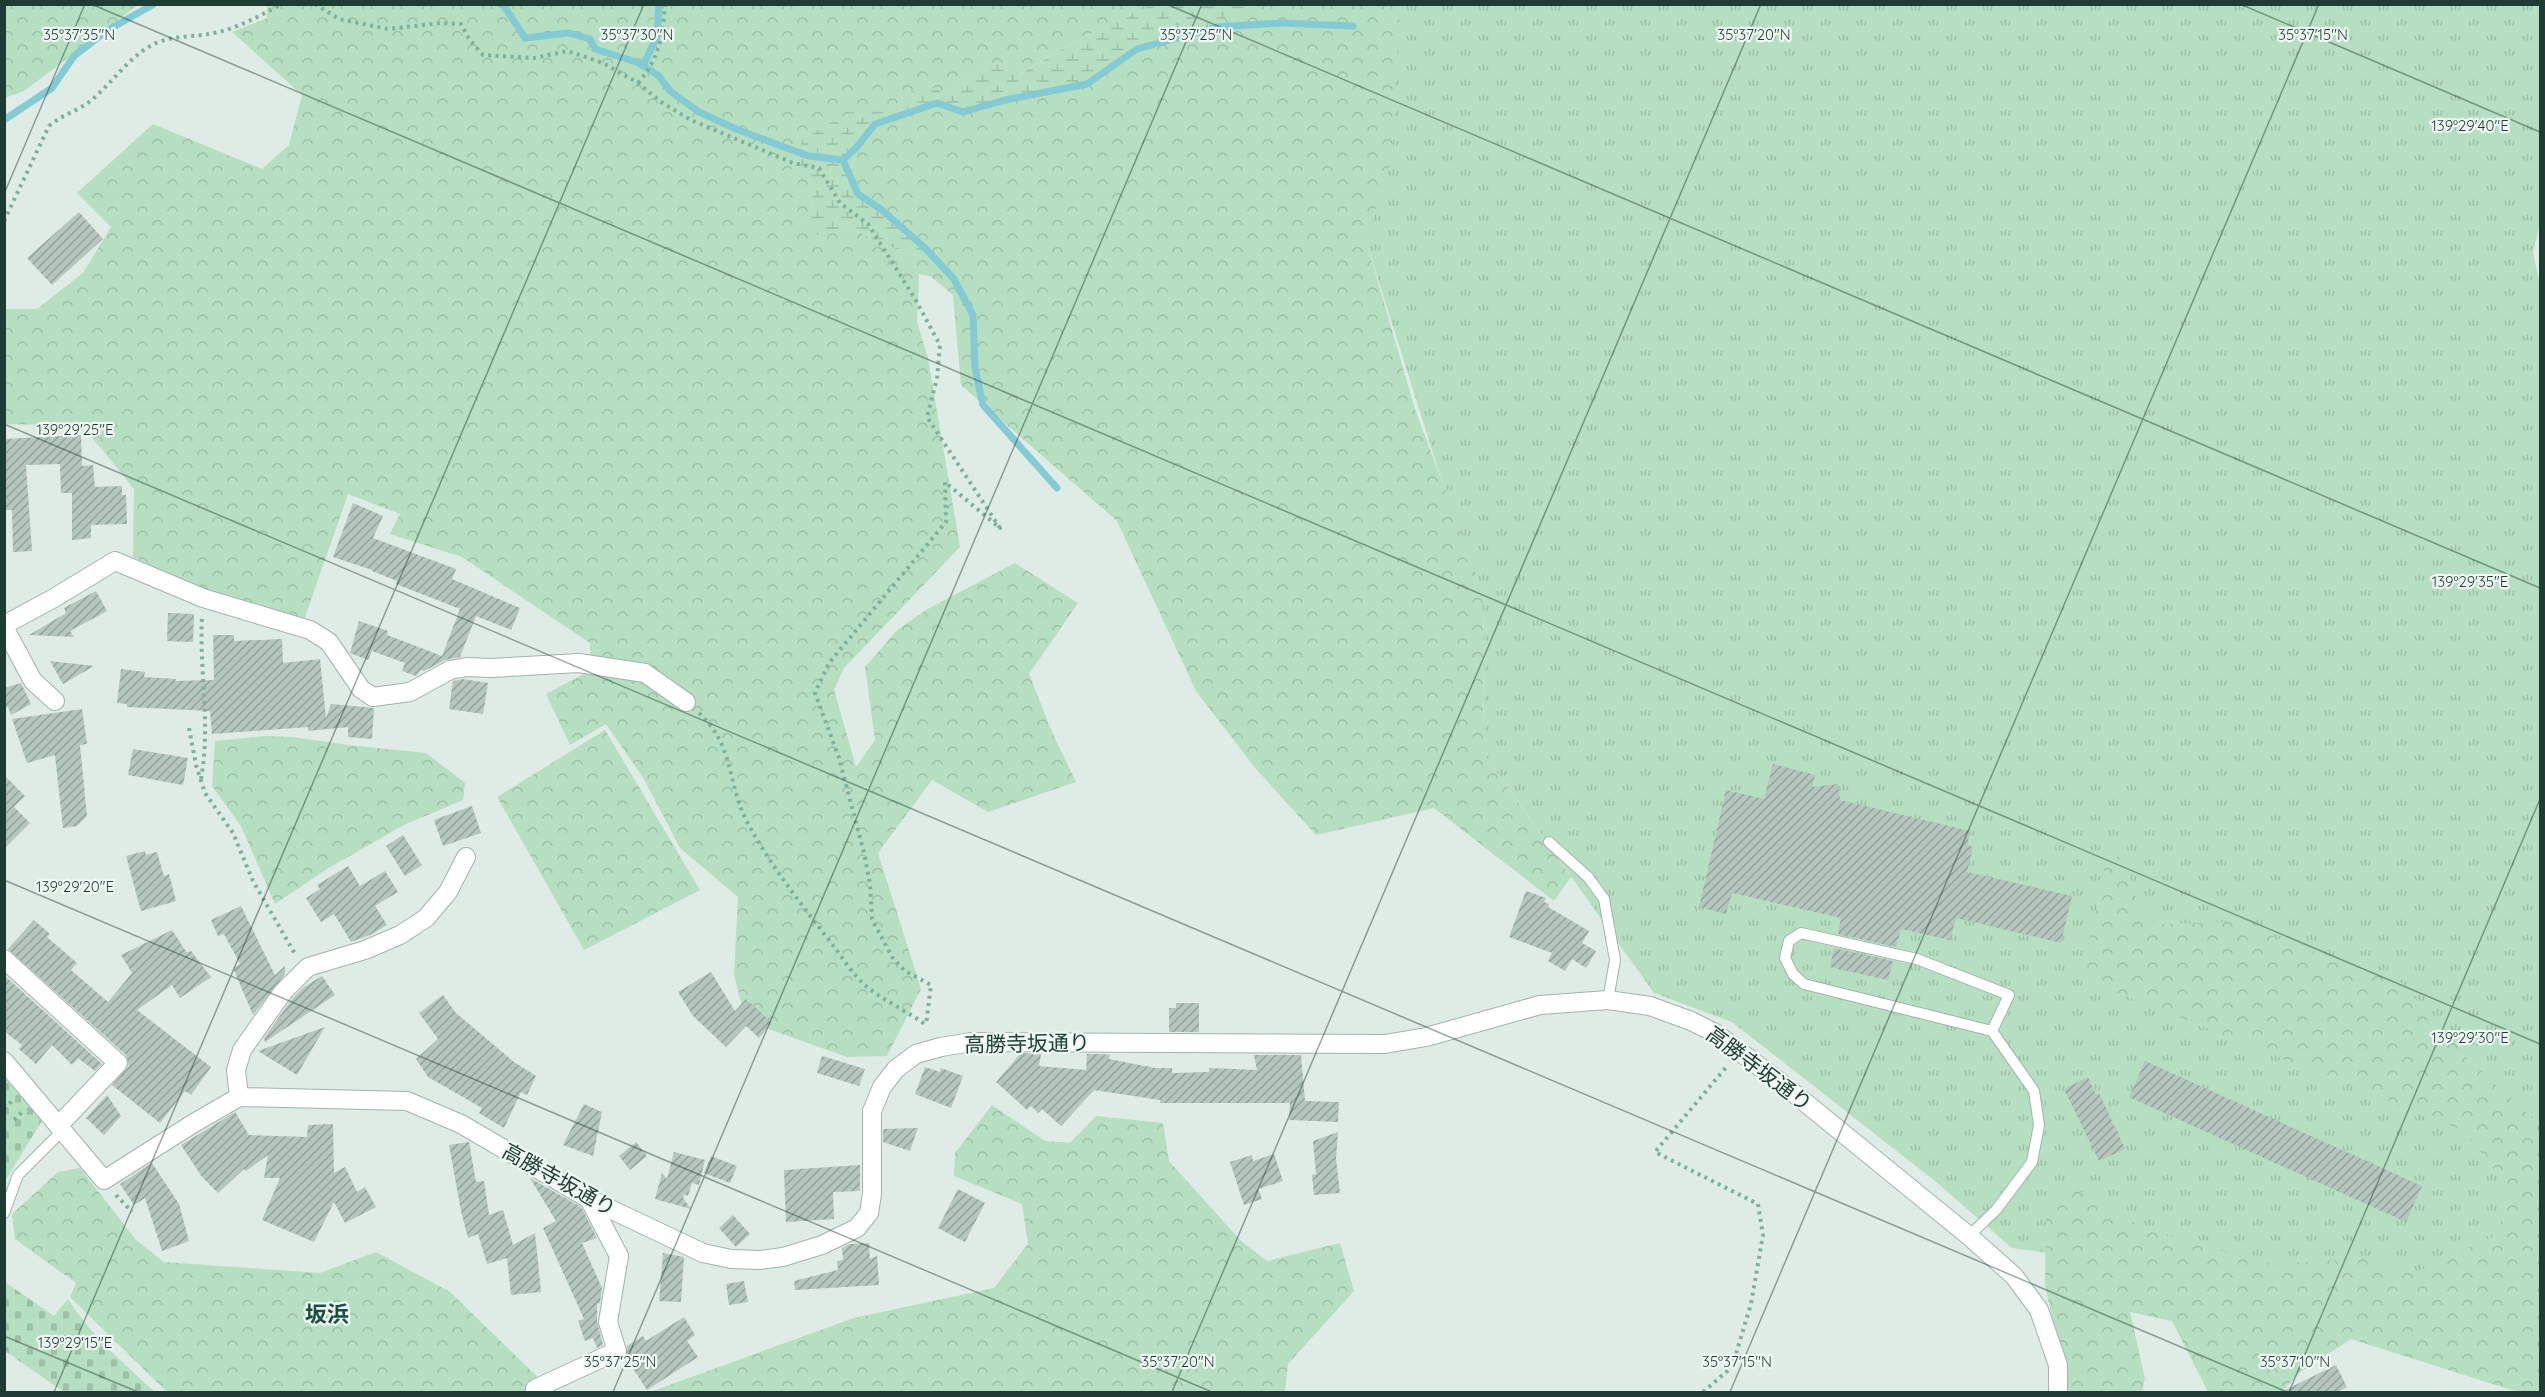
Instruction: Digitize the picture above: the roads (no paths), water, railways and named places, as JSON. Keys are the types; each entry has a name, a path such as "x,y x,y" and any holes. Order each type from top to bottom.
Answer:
{"street":[{"path":"55,701 33,681 4,626 115,561 203,598 310,630 329,642 361,689 373,697 410,692 450,670 467,667 490,668 579,663 645,673 686,702"},
{"path":"4,1061 104,1180 239,1097 236,1070 242,1050 283,992 308,967 365,950 400,935 426,918 448,892 466,857"},
{"path":"4,959 118,1063 61,1127"},
{"name":"高勝寺坂通り","path":"239,1097 407,1101 461,1124 589,1199 703,1253 731,1259 760,1260 783,1257 822,1245 857,1228 869,1213 872,1194 872,1111 882,1087 896,1069 915,1054 971,1042 1385,1044 1426,1037 1540,1005 1608,1000 1650,1006 1691,1020 1715,1033 1969,1236 2014,1276 2039,1310 2058,1365 2058,1392"},
{"path":"535,1389 617,1351 608,1322 618,1256 589,1199"}],"lane":[{"path":"1549,842 1588,876 1604,899 1615,960 1608,1000"},
{"path":"1969,1236 1996,1210 2032,1162 2039,1125 2034,1091 1992,1031 1804,984 1793,974 1785,958 1789,941 1801,933 1917,959 2009,994 1992,1031"},
{"path":"4,1213 18,1175 61,1127"}],"waterway":[{"path":"4,120 52,88 74,56 108,30 154,4"},
{"path":"501,4 525,38 569,33 590,39 595,49 639,63 659,76 670,91 699,112 736,129 808,156 843,160 875,124 937,103 963,112 1005,100 1087,84 1137,49 1217,27 1282,23 1353,26"},
{"path":"643,66 657,36 659,4"},
{"path":"843,160 858,194 882,210 925,248 954,279 973,315 975,368 983,405 1057,488"}],"district":[{"name":"坂浜","path":"327,1314"}]}
